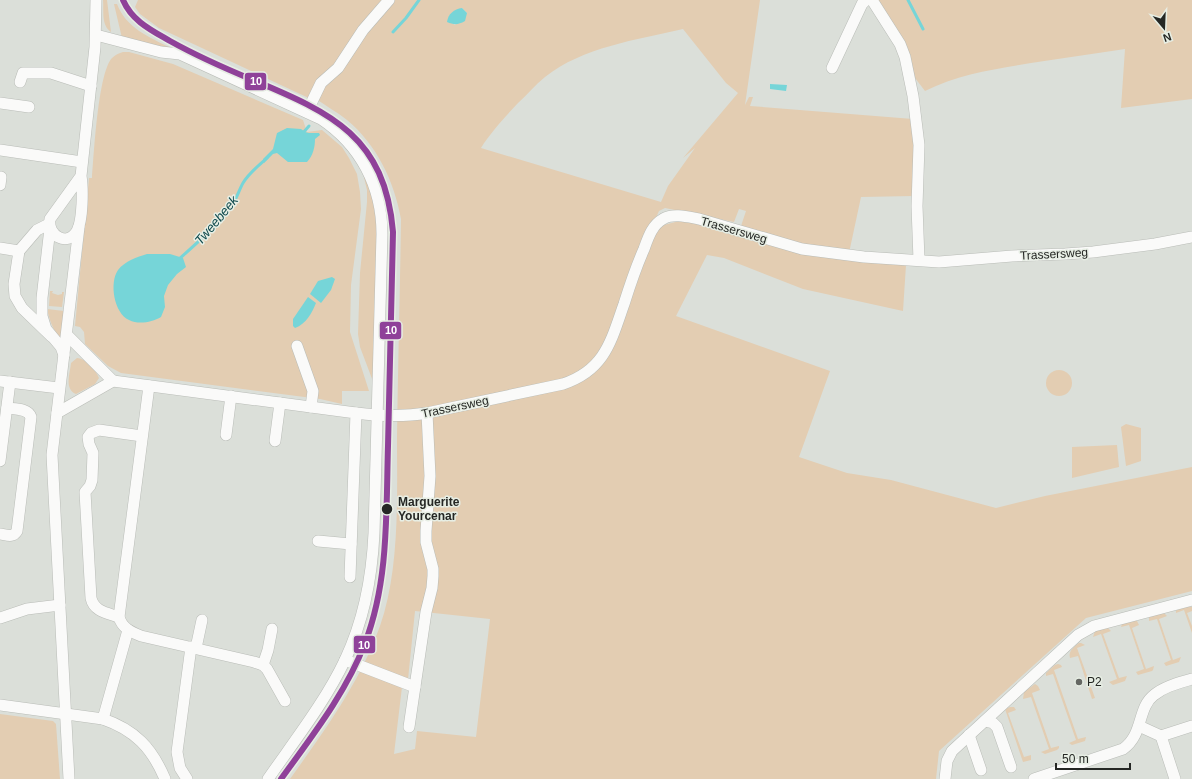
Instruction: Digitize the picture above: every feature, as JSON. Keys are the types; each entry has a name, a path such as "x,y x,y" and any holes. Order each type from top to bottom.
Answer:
{"street":[{"path":"70,779 52,468 53,440 67,335 83,193 81,176 96,35 96,0"},
{"path":"307,112 321,83 338,68 363,30 389,0"},
{"path":"832,68 862,4 866,0"},
{"path":"872,0 900,44 905,57 913,96 919,145 917,206 918,260"},
{"path":"96,35 161,52 180,54 307,112 334,128 360,156 370,176 380,205 382,234 374,533 370,576 365,604 361,620 346,660 324,698 268,779"},
{"path":"20,82 23,73 45,72 58,74 91,86"},
{"path":"0,103 29,107"},
{"path":"0,150 82,162"},
{"path":"51,336 43,323 41,309 50,219 81,176"},
{"name":"Trassersweg","path":"113,381 377,416 428,414 563,384 577,379 600,361 612,339 628,290 648,237 657,223 664,218 678,216 699,219 802,249 864,257 939,262 1012,256 1066,254 1191,240"},
{"path":"50,226 56,236 61,238 72,236 79,227"},
{"path":"50,226 37,230 18,251 14,284 15,296 24,311 51,336 61,347 64,354"},
{"path":"0,248 18,251"},
{"path":"57,413 113,381 67,335"},
{"path":"297,346 313,391 311,407"},
{"path":"0,461 7,408 5,381 60,388"},
{"path":"148,386 119,618 123,626 141,636 263,665 267,669 285,701"},
{"path":"226,435 231,396"},
{"path":"275,441 280,403"},
{"path":"0,534 12,536 17,531 31,417 26,410 7,408"},
{"path":"350,577 356,413"},
{"path":"409,727 433,576 433,569 426,542 430,476 428,414"},
{"path":"119,618 97,609 92,603 91,598 85,492 90,486 92,480 93,453 88,437 98,430 142,436"},
{"path":"318,541 351,544"},
{"path":"945,779 946,764 949,754 1078,636 1094,626 1192,600"},
{"path":"0,618 27,609 60,605"},
{"path":"187,779 178,763 178,752 194,648 202,620"},
{"path":"263,665 268,650 272,629"},
{"path":"102,719 128,630"},
{"path":"346,660 415,687"},
{"path":"1034,779 1123,748 1134,738 1145,708 1153,696 1162,689 1192,678"},
{"path":"0,705 102,719 126,729 139,739 153,755 159,764 165,779"},
{"path":"985,721 993,723 997,727 1011,768"},
{"path":"1139,726 1161,736 1192,726"},
{"path":"969,735 982,770"},
{"path":"1161,736 1175,779"}],"shaded area":[{"path":"103,0 107,0 111,32 104,22"},
{"path":"138,0 760,0 745,105 749,97 753,97 750,106 913,119 914,196 861,197 849,253 906,265 903,311 803,289 724,258 707,255 676,316 830,371 799,457 847,473 891,480 996,508 1045,496 1192,467 1192,591 1086,618 939,751 936,779 290,779 329,724 362,667 380,626 391,581 397,508 401,219 394,191 383,165 367,141 347,120 316,99 313,100 159,28 140,14 135,7","holes":["462,8 467,13 455,25 452,23","683,29 726,83 738,93 683,158 695,148 668,186 661,202 481,148 503,119 545,77 576,58 629,41","665,208 734,222 739,209 746,211 740,229 683,220 664,225 656,231 653,224 659,211","415,611 490,619 476,737 417,731 415,749 394,754 402,687 407,689"]},
{"path":"877,0 1192,0 1192,99 1121,108 1125,49 990,70 950,80 925,91 912,74"},
{"path":"114,4 117,4 121,12 132,26 147,36 171,48 122,38"},
{"path":"123,52 129,52 173,64 303,120 307,132 322,130 342,147 357,174 360,192 361,209 351,285 350,332 369,391 342,391 342,404 320,399 121,373 108,366 85,344 84,332 80,327 75,326 89,178 92,178 103,80 107,66 112,58"},
{"path":"365,170 378,213 374,384 360,347 358,334 360,273 367,202 367,190 363,173"},
{"path":"50,291 53,291 52,293 58,295 64,292 62,307 49,306"},
{"path":"47,309 64,311 61,339 52,326"},
{"path":"77,358 90,365 99,378 95,384 76,394 70,389 69,381 71,363"},
{"path":"1059,370 1068,374 1072,383 1068,392 1059,396 1050,392 1046,383 1050,374"},
{"path":"1126,424 1141,428 1141,461 1126,466 1121,427"},
{"path":"1117,445 1119,467 1072,478 1072,447"},
{"path":"1188,606 1192,607 1192,611 1187,613 1192,626 1192,633 1184,610 1176,613 1177,609"},
{"path":"1164,613 1167,616 1159,619 1173,660 1181,657 1179,662 1166,666 1164,663 1171,660 1157,619 1149,621 1149,617"},
{"path":"1135,620 1139,625 1132,628 1146,669 1154,666 1152,671 1138,675 1136,672 1144,669 1129,625 1121,627 1122,624"},
{"path":"1108,628 1111,631 1103,634 1119,678 1127,676 1125,681 1113,685 1109,682 1117,679 1101,634 1093,637 1095,631"},
{"path":"1079,643 1085,645 1077,648 1095,698 1092,699 1078,656 1070,658 1071,651"},
{"path":"1058,664 1062,667 1054,670 1078,739 1086,737 1085,741 1072,745 1069,743 1076,740 1053,674 1046,676 1046,673"},
{"path":"1035,684 1040,690 1032,693 1051,748 1059,746 1057,750 1045,754 1041,752 1049,749 1031,697 1023,699 1024,692"},
{"path":"1014,707 1016,710 1008,713 1024,757 1031,755 1031,760 1023,762 1005,709"},
{"path":"0,714 53,721 56,724 60,779 0,779"}],"water":[{"path":"462,8 467,13 465,21 456,24 447,22 452,12 456,9"},
{"path":"770,84 787,85 786,91 770,89"},
{"path":"287,128 301,129 309,133 319,133 320,135 315,139 315,145 311,157 307,162 288,162 277,153 273,154 264,163 263,159 273,149 277,133"},
{"path":"147,254 170,254 183,258 186,267 177,274 168,285 164,296 165,307 161,317 141,323 133,322 124,316 117,305 114,297 115,276 124,264 139,256"},
{"path":"332,277 335,279 331,290 321,303 310,294 318,281"},
{"path":"308,297 316,303 305,321 295,328 293,326 293,319"}],"waterway":[{"name":"Tweebeek","path":"393,32 406,18 419,0"},
{"path":"908,0 923,29"},
{"name":"Tweebeek","path":"302,134 309,126"},
{"name":"Tweebeek","path":"178,260 220,220 234,202 245,179 267,158"}],"transit line":[{"name":"10","path":"123,0 131,14 149,29 211,62 307,104 330,118 350,133 366,151 379,173 388,200 393,232 387,496 385,546 378,595 373,619 365,643 348,679 328,714 281,779"}],"place":[{"name":"Marguerite Yourcenar","path":"387,509"},
{"name":"P2","path":"1079,682"}]}
